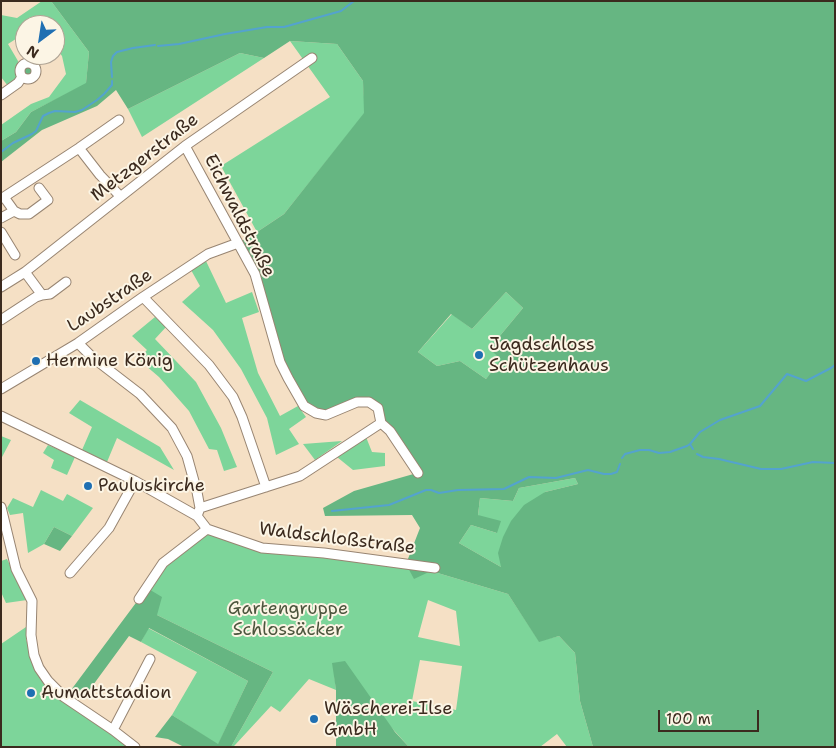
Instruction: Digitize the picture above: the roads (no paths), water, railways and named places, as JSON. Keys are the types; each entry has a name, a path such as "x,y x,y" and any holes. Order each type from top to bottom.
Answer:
{"street":[{"name":"Metzgerstraße","path":"1,287 25,272 185,146 312,58"},
{"path":"1,95 18,83 22,77"},
{"path":"39,188 48,200 29,214 20,214 14,211 3,198 119,120"},
{"name":"Eichwaldstraße","path":"185,146 255,274 280,362 304,406 316,414 326,415 357,402 369,402 378,408 382,423"},
{"path":"79,148 100,175 120,196"},
{"path":"1,218 14,211"},
{"path":"1,232 15,255"},
{"name":"Laubstraße","path":"1,389 78,343 142,297 208,254 238,242"},
{"path":"25,272 42,295"},
{"path":"1,320 36,297 50,294 66,282"},
{"path":"142,297 209,365 233,397 242,417 266,487"},
{"path":"78,343 92,357 140,394 172,428 187,456 198,492 199,512 207,529 163,563 139,599"},
{"path":"1,416 199,512 300,476 382,423 390,431 418,473"},
{"path":"70,573 108,528 135,481"},
{"path":"1,507 16,569 32,600 31,636 38,668 64,697 135,747"},
{"name":"Waldschloßstraße","path":"207,529 262,548 435,568"},
{"path":"112,730 150,659"}],"waterway":[{"path":"158,46 179,44 267,27 284,27 341,11 354,1"},
{"path":"112,77 111,62 117,52 155,45"},
{"path":"1,152 13,143 36,131 43,116 55,111 75,112 82,110 104,94 112,85 112,81"},
{"path":"622,458 625,454 640,450 659,453 670,452 687,446 700,432 720,420 760,406 787,374 806,381 835,365"},
{"path":"690,444 693,449"},
{"path":"697,454 703,457 761,469 781,469 813,462 835,463"},
{"path":"332,511 389,505 426,490 439,493 458,490 504,489 529,477 556,478 588,470 611,474 617,472 620,464"}],"place":[{"name":"Jagdschloss Schützenhaus","path":"479,355"},
{"name":"Hermine König","path":"36,361"},
{"name":"Pauluskirche","path":"88,486"},
{"name":"Aumattstadion","path":"31,693"},
{"name":"Wäscherei-Ilse GmbH","path":"314,719"}],"park label":[{"name":"Gartengruppe Schlossäcker","path":"288,619"}]}
